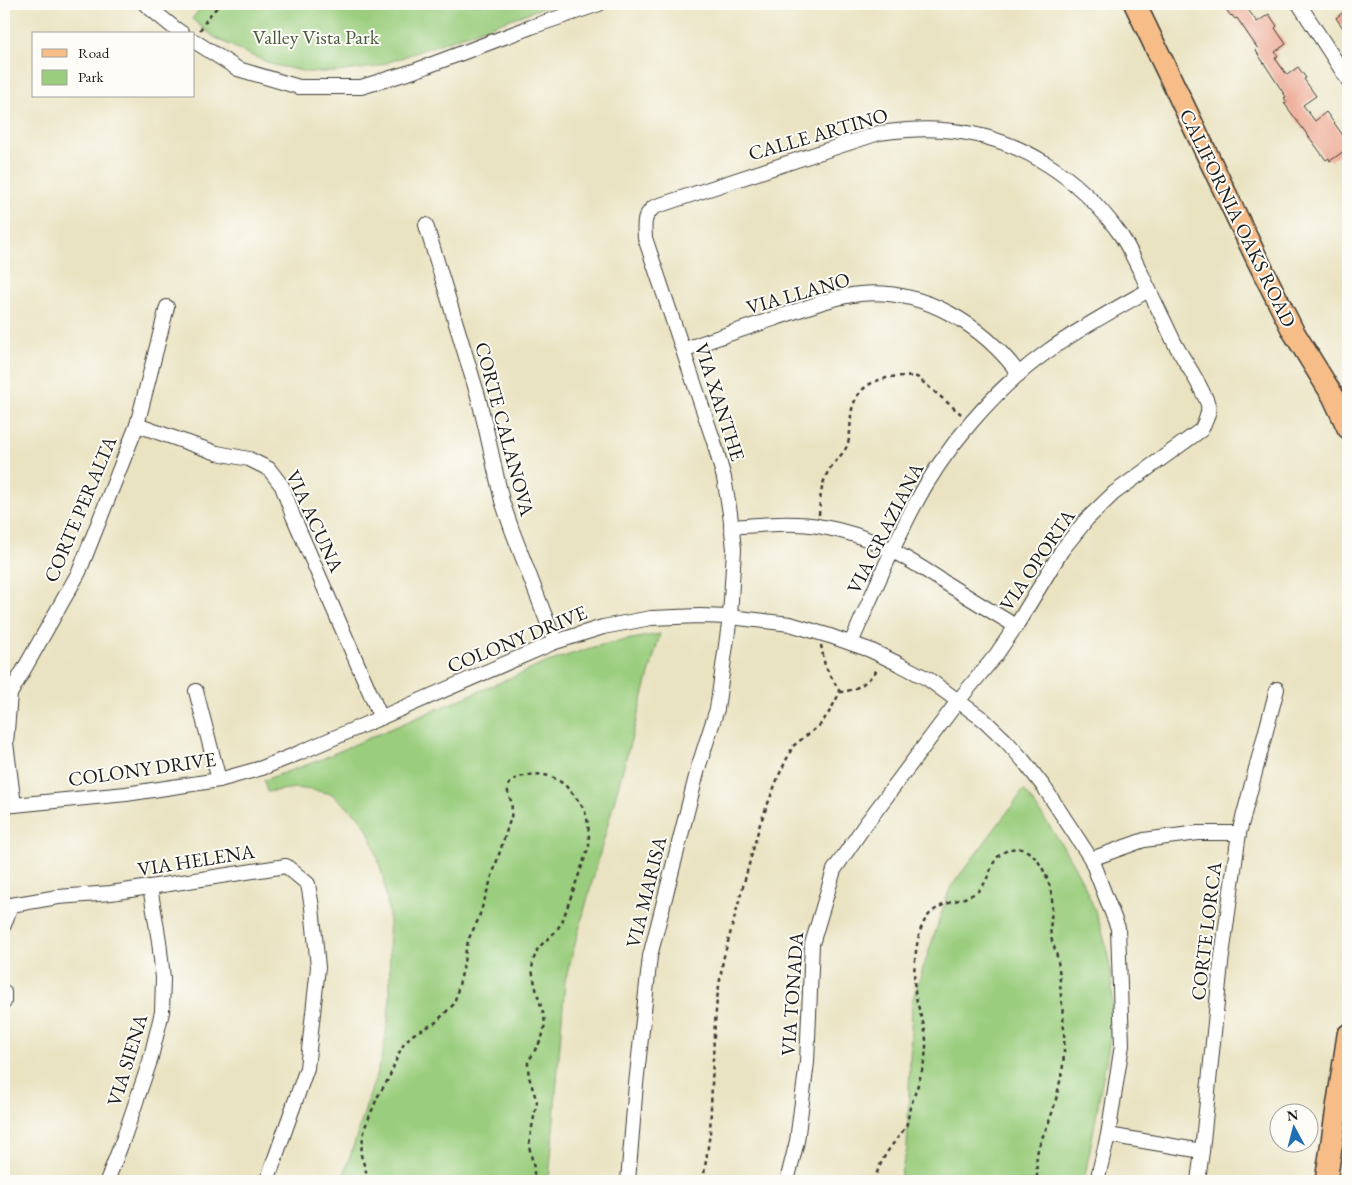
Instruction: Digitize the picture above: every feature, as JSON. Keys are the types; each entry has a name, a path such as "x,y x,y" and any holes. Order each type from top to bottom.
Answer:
{"main road":[{"name":"CALIFORNIA OAKS ROAD","path":"1135,4 1261,267 1294,331 1333,396 1348,428"},
{"path":"1326,1181 1348,1035"}],"street":[{"path":"145,4 180,32"},
{"path":"196,37 238,69 299,87 361,86 414,71 531,27 599,4"},
{"path":"1299,4 1348,80"},
{"name":"CALLE ARTINO","path":"654,207 879,133 934,130 974,134 1003,142 1033,155 1067,177 1098,205 1121,235 1181,355 1197,381 1208,404 1208,416"},
{"name":"VIA XANTHE","path":"654,207 647,214 644,224 645,238 714,442 724,478 734,549 730,617"},
{"name":"CORTE CALANOVA","path":"426,224 478,396 502,501 555,642"},
{"name":"VIA GRAZIANA","path":"851,643 892,550 914,507 940,462 971,422 1008,384 1047,351 1149,290"},
{"name":"VIA LLANO","path":"683,350 828,301 860,294 888,294 912,298 945,310 973,327 1010,362 1019,374"},
{"name":"CORTE PERALTA","path":"9,806 6,743 10,694 79,572 137,425 166,307"},
{"name":"VIA OPORTA","path":"958,701 996,655 1062,550 1087,519 1114,493 1201,430 1208,416"},
{"name":"VIA ACUNA","path":"137,425 217,453 249,459 269,469 282,486 296,524 381,718"},
{"path":"732,527 802,524 819,526 877,542 1016,626"},
{"name":"COLONY DRIVE","path":"9,806 126,794 220,780 262,768 555,642 603,627 651,618 730,617 790,624 851,643 885,657 928,680 984,720 1007,742 1044,787 1091,859 1118,928 1122,1045 1108,1135 1097,1181"},
{"name":"VIA MARISA","path":"628,1181 650,956 699,765 717,709 730,617"},
{"name":"CORTE LORCA","path":"1198,1181 1221,964 1238,834 1277,689"},
{"path":"196,691 220,780"},
{"name":"VIA TONADA","path":"787,1181 798,1141 807,1062 812,944 834,870 865,825 958,701"},
{"path":"1091,859 1144,840 1198,833 1238,834"},
{"name":"VIA HELENA","path":"4,925 11,905 58,897 111,893 286,866 308,884 318,966 307,1068 267,1181"},
{"name":"VIA SIENA","path":"107,1181 150,1062 162,1012 160,941 150,887"},
{"path":"4,992 4,1002"},
{"path":"1108,1135 1202,1151"}],"path":[{"path":"196,37 209,16 220,4"},
{"path":"819,526 821,496 825,478 831,466 840,458 846,448 850,436 853,403 861,390 885,378 908,376 917,378 971,422"},
{"path":"821,633 821,650 826,666 840,692"},
{"path":"840,692 849,692 873,676 885,657"},
{"path":"703,1181 710,1132 714,1035 722,970 758,833 787,756 793,746 820,725 840,692"},
{"path":"368,1181 361,1155 362,1143 365,1127 378,1096 389,1078 405,1042 412,1035 435,1023 453,1005 463,970 469,938 478,920 511,817 509,785 519,777 541,774 564,783 584,809 587,817 589,846 562,922 538,948 532,961 532,970 545,1024 542,1038 528,1062 529,1077 537,1102 530,1146 534,1181"},
{"path":"874,1181 886,1154 909,1120 910,1110 923,1069 926,1042 925,1031 914,984 918,942 922,926 931,911 980,890 994,862 1000,855 1007,851 1024,849 1037,859 1047,877 1050,888 1052,900 1050,925 1058,961 1065,1039 1062,1071 1056,1102 1041,1140 1037,1156 1037,1181"}],"green space":[{"name":"Valley Vista Park","path":"204,4 553,4 375,67 336,72 307,72 274,65 214,37 192,19"},
{"path":"660,634 565,981 549,1181 342,1181 383,1052 388,1021 390,993 389,914 383,877 366,827 358,816 332,794 296,788 267,792 264,780 317,761 548,662 593,647"},
{"path":"1024,790 1077,871 1101,927 1108,957 1112,989 1112,1023 1084,1181 899,1181 907,1149 912,1001 950,888"}],"building":[{"path":"1222,4 1244,4 1257,22 1269,14 1277,26 1275,28 1286,44 1275,52 1278,56 1275,58 1287,75 1298,67 1316,96 1303,105 1315,121 1326,112 1348,142 1348,148 1330,161 1329,158 1326,160 1284,103 1287,102 1284,98 1286,97 1256,51 1258,49 1237,18 1235,19 1231,16"},
{"path":"1348,8 1348,35 1336,18"}]}
